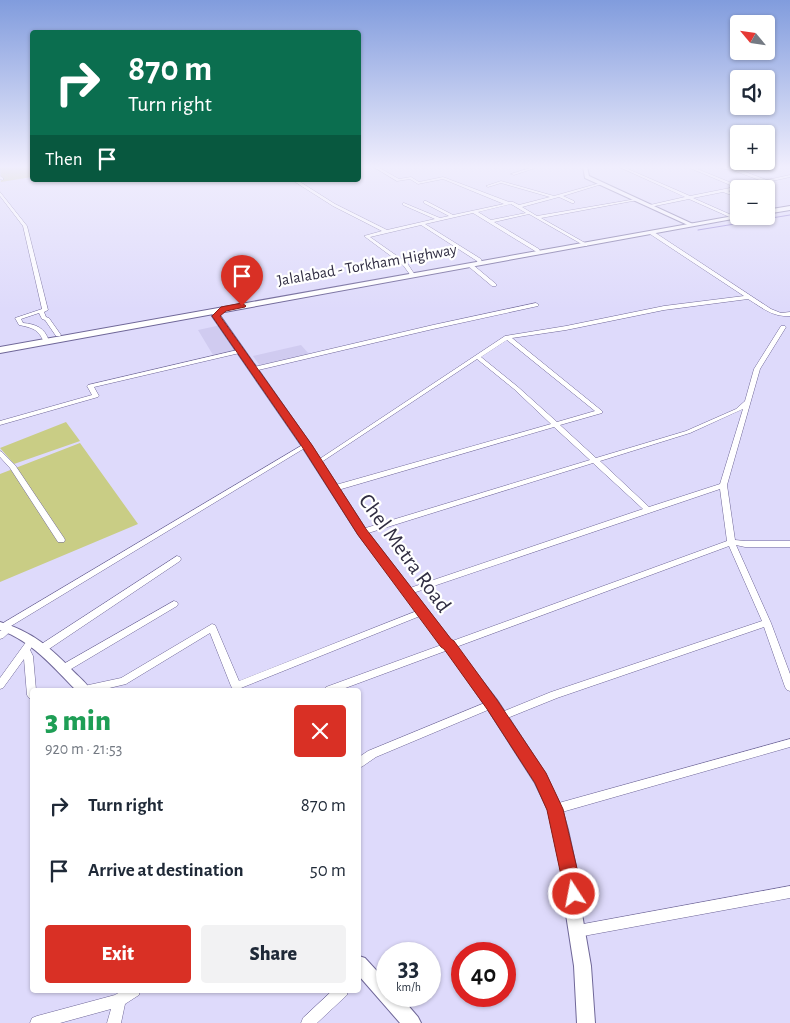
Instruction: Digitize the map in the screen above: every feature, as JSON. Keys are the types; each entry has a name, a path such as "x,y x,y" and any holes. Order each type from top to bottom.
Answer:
{"highway":[{"name":"Jalalabad - Torkham Highway","path":"46,339 58,335 730,217"},
{"name":"Jalalabad - Torkham Highway","path":"583,243 652,233 690,224"},
{"name":"Jalalabad - Torkham Highway","path":"2,348 201,312 220,312 412,273 470,265 479,262"}],"street":[{"path":"16,214 26,226 45,310 18,318 20,324 32,325 41,331 46,339"},
{"path":"351,214 386,231"},
{"path":"425,214 439,220"},
{"path":"448,214 452,216"},
{"path":"412,273 404,264 366,236 461,214"},
{"path":"478,214 538,252"},
{"path":"491,221 526,214"},
{"path":"531,214 583,243"},
{"path":"537,217 556,214"},
{"path":"668,214 690,224"},
{"path":"422,224 479,262"},
{"path":"652,233 749,297 780,315 790,314"},
{"path":"470,265 494,285"},
{"path":"318,462 507,338 664,308 749,297"},
{"path":"254,370 433,327 536,305"},
{"path":"42,311 44,318 58,335"},
{"name":"Chel Metra Road","path":"220,312 254,370 336,488 362,532 492,704 540,778 555,809 574,894 572,903 578,931 586,1004 586,1023"},
{"path":"783,327 756,369 723,485 731,542 767,623 790,687"},
{"path":"336,488 600,412 507,338"},
{"path":"0,423 96,396 90,386 242,351"},
{"path":"477,356 556,424 649,512"},
{"path":"362,532 596,462 688,432 738,410 748,402"},
{"path":"82,688 43,648 28,645 3,629 306,445"},
{"path":"0,453 13,467 62,540"},
{"path":"407,592 649,512 723,485"},
{"path":"335,688 731,542 745,544 790,544"},
{"path":"43,648 177,558"},
{"path":"63,669 174,604"},
{"path":"93,688 123,681 212,627 236,686 422,612"},
{"path":"500,717 554,696 767,623"},
{"path":"0,685 28,645"},
{"path":"28,645 31,688"},
{"path":"361,762 372,754 492,704"},
{"path":"555,809 790,743"},
{"path":"578,931 790,892"},
{"path":"361,970 376,984"},
{"path":"308,1023 339,993"},
{"path":"37,1023 122,995"},
{"path":"114,1023 122,995"},
{"path":"398,1007 412,1023"}],"shaded area":[{"path":"221,325 236,350 213,355 198,330"},
{"path":"301,345 310,355 261,367 253,356"}],"green space":[{"path":"66,422 80,441 14,464 0,448"},
{"path":"80,443 138,524 0,582 0,474"}],"waterway":[{"path":"698,230 790,215"}],"route":[{"path":"242,306 224,309 216,316 336,488 362,532 492,704 540,778 555,809 574,894"}]}
